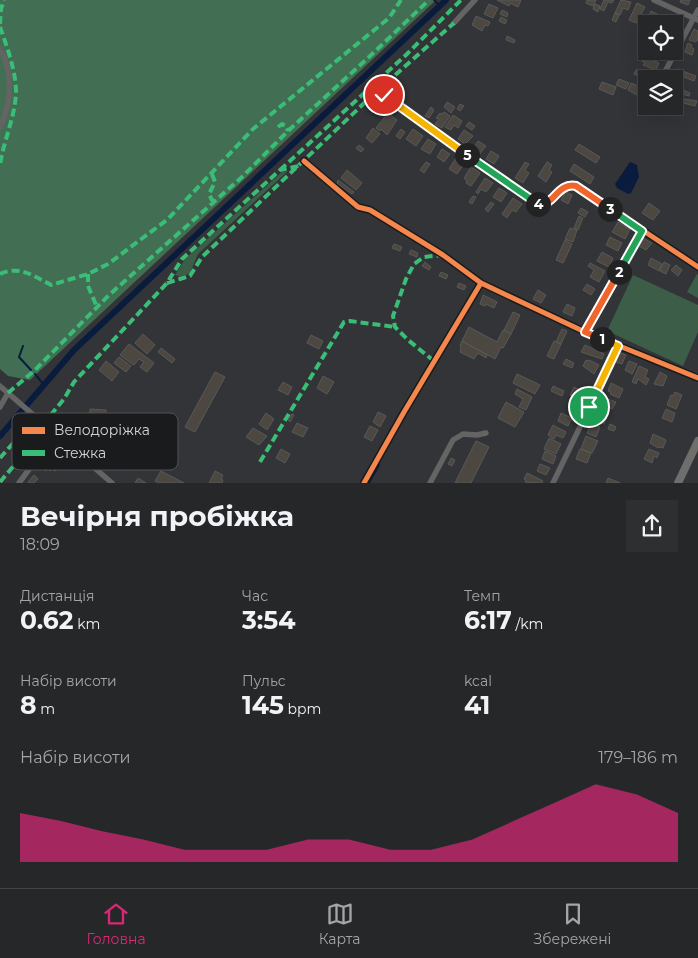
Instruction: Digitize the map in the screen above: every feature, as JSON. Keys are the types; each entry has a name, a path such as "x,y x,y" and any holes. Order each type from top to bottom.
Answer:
{"main road":[{"path":"678,483 698,441"}],"street":[{"path":"454,22 475,0"},
{"path":"654,0 696,19"},
{"path":"666,70 696,19 698,10"},
{"path":"0,50 6,67 9,97 0,128"},
{"path":"377,90 538,204 547,203 566,186 576,186 698,267"},
{"path":"304,161 358,207 370,210 443,255 481,283 585,332 698,378"},
{"path":"585,332 642,231"},
{"path":"364,483 481,283"},
{"path":"553,483 618,346"},
{"path":"0,386 31,413"},
{"path":"0,407 8,393"},
{"path":"430,483 453,440 463,434 477,436 486,433"},
{"path":"20,483 30,470"},
{"path":"97,470 112,483"}],"green space":[{"path":"0,0 436,0 30,380 8,376 0,369"},
{"path":"288,171 198,254 190,273 181,277 175,275 185,259 282,172"},
{"path":"633,275 698,305 698,332 683,366 607,331"},
{"path":"698,275 698,298 687,292"}],"water":[{"path":"630,162 637,165 639,177 631,193 628,194 617,188 615,184"}],"building":[{"path":"497,0 521,0 518,7 510,3 509,6"},
{"path":"587,0 596,0 593,6 586,3"},
{"path":"604,0 614,0 612,3 608,2 604,11 600,9"},
{"path":"621,0 631,2 628,10 623,8 620,15 615,13"},
{"path":"681,0 690,0 688,5 680,2"},
{"path":"637,3 645,7 640,15 638,15 636,23 629,20"},
{"path":"489,4 498,8 493,18 484,14"},
{"path":"595,4 600,6 598,12 593,9"},
{"path":"502,10 508,13 507,17 500,14"},
{"path":"651,11 659,15 649,15"},
{"path":"615,13 619,15 616,22 612,20"},
{"path":"476,16 490,22 488,26 485,25 482,31 472,25"},
{"path":"501,17 507,20 505,24 499,21"},
{"path":"694,29 698,31 698,40 696,42 689,40"},
{"path":"507,36 515,40 514,43 506,40"},
{"path":"688,43 694,49 692,55 685,52"},
{"path":"639,60 652,60 659,63 656,70 643,65 645,62"},
{"path":"637,69 639,70 638,76 634,74"},
{"path":"683,71 696,76 694,81 684,77 683,80"},
{"path":"619,79 629,83 626,89 616,85"},
{"path":"602,82 616,87 613,95 599,89"},
{"path":"631,83 638,86 638,96 628,90"},
{"path":"683,90 690,93 689,96 683,94"},
{"path":"684,99 697,101 695,106 683,103"},
{"path":"447,102 455,107 451,113 444,107"},
{"path":"460,104 464,106 460,111 457,109"},
{"path":"431,107 434,110 429,118 425,116"},
{"path":"444,112 450,116 442,128 435,124 439,119 436,118 440,113"},
{"path":"388,113 397,120 387,135 381,129 380,131 376,128"},
{"path":"453,115 462,121 458,128 454,125 451,130 445,127"},
{"path":"469,122 475,126 472,130 466,126"},
{"path":"373,128 380,134 372,143 366,138"},
{"path":"401,129 405,132 400,139 396,136"},
{"path":"413,129 423,136 416,146 406,139"},
{"path":"464,130 473,136 465,144 458,139"},
{"path":"428,139 436,144 430,154 421,149"},
{"path":"478,141 486,146 479,155 472,150"},
{"path":"579,144 600,157 596,163 575,150"},
{"path":"359,145 364,149 361,152 356,148"},
{"path":"442,149 450,154 444,162 437,157"},
{"path":"491,151 499,156 494,164 486,159"},
{"path":"456,158 464,164 457,174 449,169"},
{"path":"426,162 430,164 424,173 420,170"},
{"path":"525,162 529,164 525,170 529,173 523,183 515,178"},
{"path":"547,162 552,165 549,170 552,172 546,182 538,176"},
{"path":"574,164 594,177 590,184 570,171"},
{"path":"471,167 480,173 471,186 466,183 467,181 464,178"},
{"path":"347,170 362,183 356,190 341,178"},
{"path":"485,178 493,183 486,192 481,189 478,194 476,192"},
{"path":"338,180 354,192 352,194 337,183"},
{"path":"499,188 507,193 501,202 493,197"},
{"path":"566,192 572,195 568,204 561,200"},
{"path":"473,196 476,197 472,204 469,202"},
{"path":"513,198 522,204 516,212 512,210 507,218 502,214"},
{"path":"491,202 494,204 488,212 485,209"},
{"path":"649,203 660,211 653,220 642,213"},
{"path":"581,208 588,212 585,217 578,213"},
{"path":"579,216 583,218 578,230 574,228"},
{"path":"618,222 630,229 625,239 612,232"},
{"path":"570,228 577,230 573,242 565,239"},
{"path":"610,237 622,243 618,251 606,245"},
{"path":"643,238 652,243 646,250 639,246"},
{"path":"565,240 572,244 563,263 556,260"},
{"path":"394,244 402,247 400,251 392,248"},
{"path":"411,250 418,253 417,257 409,254"},
{"path":"602,252 613,258 609,267 597,261"},
{"path":"651,258 662,264 659,271 648,265"},
{"path":"425,262 431,267 429,270 422,266"},
{"path":"664,262 670,265 666,274 660,271"},
{"path":"590,263 605,271 599,282 590,277 594,270 588,266"},
{"path":"676,265 682,270 678,276 671,270"},
{"path":"441,272 448,275 446,279 439,276"},
{"path":"459,283 466,286 464,290 457,287"},
{"path":"587,284 595,289 591,295 583,290"},
{"path":"538,290 546,295 541,303 533,299"},
{"path":"483,295 497,302 494,308 486,304 485,306 480,304"},
{"path":"567,304 575,308 572,316 563,312"},
{"path":"513,312 520,315 511,334 504,330"},
{"path":"469,327 497,342 503,330 511,334 495,359 462,341"},
{"path":"562,329 567,331 561,344 556,342"},
{"path":"143,334 155,345 147,354 135,343"},
{"path":"311,335 323,341 319,349 307,343"},
{"path":"462,341 487,355 486,358 478,353 474,359 460,352"},
{"path":"554,341 561,344 554,359 547,356"},
{"path":"129,344 154,363 147,372 140,367 144,362 139,359 134,365 120,355"},
{"path":"585,345 604,354 602,359 581,352"},
{"path":"161,348 175,359 172,363 158,352"},
{"path":"620,353 626,355 622,364 616,362"},
{"path":"119,357 131,366 126,372 114,363"},
{"path":"566,359 574,363 572,368 563,364"},
{"path":"586,360 599,365 594,374 583,366"},
{"path":"106,361 119,372 112,381 99,370"},
{"path":"629,361 637,364 632,374 625,370"},
{"path":"639,366 648,370 645,377 649,379 646,385 638,379 636,384 632,382"},
{"path":"215,372 225,377 195,432 185,427"},
{"path":"660,372 667,376 663,386 654,384"},
{"path":"517,374 540,385 535,394 513,383"},
{"path":"323,376 334,382 327,394 317,388"},
{"path":"283,382 292,387 288,395 278,390"},
{"path":"611,383 623,389 619,398 608,391"},
{"path":"553,386 564,391 562,396 551,391"},
{"path":"574,387 585,392 580,401 570,395"},
{"path":"517,389 532,397 526,410 519,407 523,399 515,394"},
{"path":"675,392 682,395 676,409 667,405 671,395 673,396"},
{"path":"605,398 616,402 612,409 603,404"},
{"path":"506,402 524,412 515,427 498,418"},
{"path":"90,409 106,410 106,413 90,413"},
{"path":"599,409 609,413 604,424 594,419 596,411 598,412"},
{"path":"666,409 675,413 672,422 662,418"},
{"path":"378,412 386,416 380,427 373,422"},
{"path":"266,413 274,419 267,430 259,424"},
{"path":"561,413 572,418 568,426 558,421"},
{"path":"292,414 294,415 290,422 288,420"},
{"path":"297,423 308,428 303,437 292,432"},
{"path":"591,424 600,427 596,437 587,433"},
{"path":"610,424 616,427 614,431 608,429"},
{"path":"553,425 566,432 563,438 556,435 554,439 548,435"},
{"path":"370,426 378,430 372,441 364,437"},
{"path":"253,428 267,436 259,445 246,437"},
{"path":"653,434 666,440 663,448 658,448 650,443"},
{"path":"586,436 598,441 592,453 581,449"},
{"path":"549,438 561,444 556,454 544,449"},
{"path":"476,441 489,447 471,483 455,483"},
{"path":"281,449 290,454 285,463 276,458"},
{"path":"580,449 591,453 587,463 576,459"},
{"path":"649,449 659,453 657,458 654,456 652,463 644,459"},
{"path":"545,451 556,456 553,464 542,459"},
{"path":"451,458 455,460 452,466 448,464"},
{"path":"540,464 550,468 546,475 537,471"},
{"path":"161,471 184,483 159,483 155,481"},
{"path":"215,471 223,475 222,483 209,483"},
{"path":"527,473 543,481 542,483 525,482 526,480 524,479"},
{"path":"34,475 38,479 34,483 29,483 28,482"},
{"path":"138,478 146,483 135,483"},
{"path":"608,478 620,483 606,483"}],"waterway":[{"path":"434,0 440,6"},
{"path":"20,413 74,350 446,0"},
{"path":"23,346 19,357 31,370"},
{"path":"35,374 44,385"},
{"path":"0,436 12,422"},
{"path":"369,483 379,465"}],"marked path":[{"path":"0,24 4,0"},
{"path":"0,274 20,271 51,285 88,274 108,264 168,219 253,129 389,18 401,0"},
{"path":"8,393 35,370 109,295 242,177 288,131 429,0"},
{"path":"280,170 407,54 461,0"},
{"path":"167,283 190,276 202,257 377,91 454,23"},
{"path":"0,27 8,50 16,90 14,109 0,166"},
{"path":"278,127 282,124 286,126 288,131"},
{"path":"52,413 64,399 74,382 167,283 182,259 280,170 299,166"},
{"path":"212,174 215,182 209,194 213,202"},
{"path":"434,361 395,327 393,316 406,279 414,264 424,257 443,255"},
{"path":"88,274 88,286 97,307"},
{"path":"260,462 344,322 350,321 395,327"},
{"path":"0,458 12,444"},
{"path":"0,482 12,468"}],"cycle path":[{"path":"377,91 537,204 542,205 566,186 576,186 698,267"},
{"path":"304,161 358,207 370,210 443,255 481,283"},
{"path":"364,483 481,283 585,332 698,378"}],"route":[{"path":"384,95 538,204 547,203 566,186 576,186 642,231 585,332 618,346 589,407"}]}
